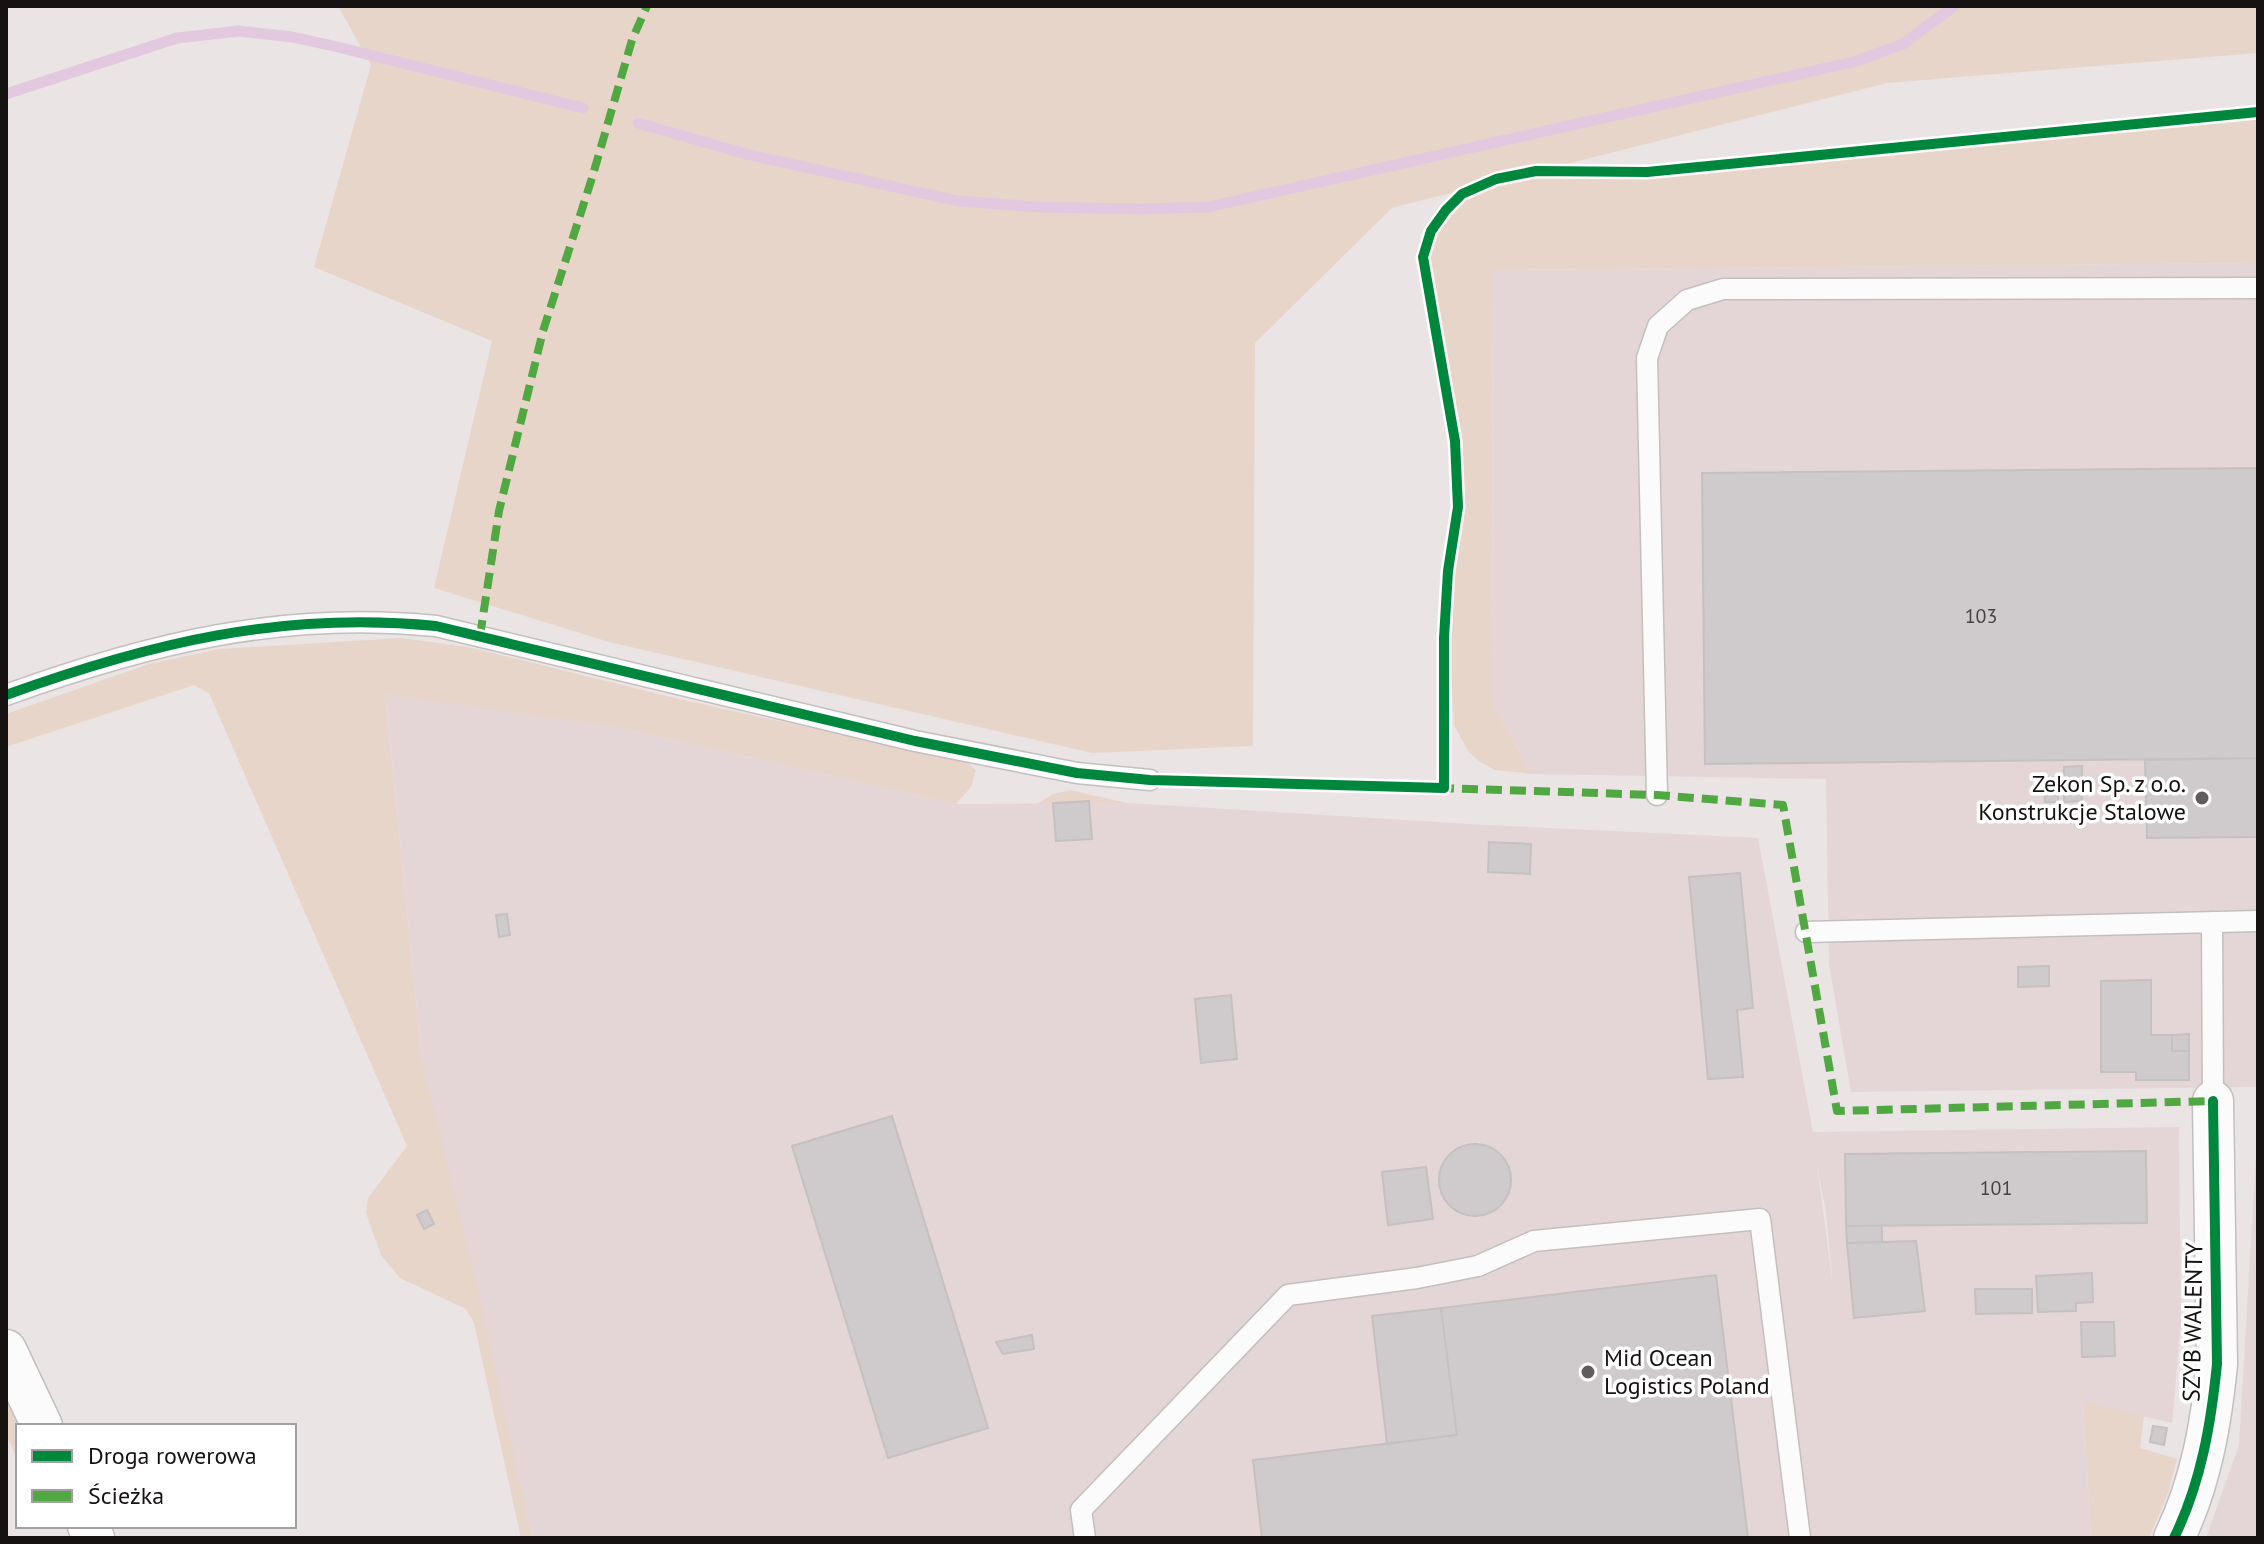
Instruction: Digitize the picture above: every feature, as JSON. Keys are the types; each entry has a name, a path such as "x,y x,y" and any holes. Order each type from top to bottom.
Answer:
{"street":[{"name":"SZYB WALENTY","path":"2174,1538 2198,1474 2213,1404 2217,1364 2213,1101"},
{"path":"6,1350 41,1424"}],"lane":[{"path":"1657,795 1647,358 1658,326 1687,300 1723,289 2258,288"},
{"path":"6,695 98,663 181,641 256,629 392,622 436,626 915,741 1077,773 1150,780"},
{"path":"1806,932 2258,921"},
{"path":"2212,922 2213,1101"},
{"path":"1085,1538 1081,1510 1288,1295 1417,1278 1478,1266 1534,1241 1760,1219 1800,1538"}],"shaded area":[{"path":"338,6 2258,6 2258,53 1887,83 1392,208 1255,343 1253,746 1092,753 609,642 434,588 492,341 314,267 371,65"},
{"path":"2258,119 2258,263 1492,270 1493,704 1532,774 1495,770 1468,751 1454,725 1449,640 1453,577 1463,512 1462,438 1429,260 1446,219 1461,204 1481,192 1525,180 1661,176"},
{"path":"2258,263 2258,1087 1851,1092 1829,964 1826,779 1532,774 1493,704 1492,270"},
{"path":"401,638 468,647 679,699 966,762 976,770 971,787 956,804 620,728 385,694 422,1061 479,1292 532,1538 521,1538 474,1323 466,1309 400,1278 381,1255 366,1213 368,1198 407,1146 209,693 194,685 6,747 6,714 149,664 220,649"},
{"path":"385,693 620,728 956,804 1127,803 1758,838 1813,1132 2179,1127 2181,1323 2172,1423 2083,1403 2091,1538 532,1538 422,1061","holes":["1817,1165 1826,1213 1833,1286"]},
{"path":"1070,790 1127,803 1037,804 1053,794"},
{"path":"2258,1121 2258,1538 2206,1538 2239,1445"},
{"path":"6,1382 26,1424 16,1424 16,1456 6,1435"},
{"path":"2083,1402 2144,1416 2140,1448 2177,1459 2168,1493 2149,1538 2091,1538"}],"building":[{"path":"2258,468 2258,758 1705,764 1702,473"},
{"name":"Zekon Sp. z o.o. Konstrukcje Stalowe","path":"2258,758 2258,837 2147,838 2145,760"},
{"path":"2082,766 2082,801 2064,802 2064,767"},
{"path":"2044,777 2058,777 2058,802 2045,802"},
{"path":"1089,801 1092,839 1056,841 1053,803"},
{"path":"1489,842 1531,844 1530,874 1488,872"},
{"path":"1740,873 1753,1008 1737,1010 1743,1077 1708,1079 1689,877"},
{"path":"507,914 510,935 499,937 496,915"},
{"path":"2049,966 2049,986 2018,987 2018,967"},
{"path":"2151,980 2151,1035 2172,1035 2172,1051 2189,1051 2189,1080 2136,1080 2136,1072 2101,1072 2101,981"},
{"path":"1231,995 1237,1059 1201,1063 1195,999"},
{"path":"2189,1034 2189,1051 2172,1051 2172,1035"},
{"path":"892,1116 988,1428 888,1458 792,1146"},
{"path":"1475,1144 1495,1150 1505,1160 1511,1180 1505,1200 1495,1210 1475,1216 1455,1210 1445,1200 1439,1180 1445,1160 1455,1150"},
{"path":"2146,1151 2147,1223 1846,1226 1845,1154"},
{"path":"1426,1167 1433,1219 1388,1225 1382,1172"},
{"path":"427,1210 434,1224 424,1229 417,1215"},
{"path":"1846,1226 1882,1226 1882,1242 1847,1243"},
{"path":"1916,1241 1925,1311 1854,1318 1847,1243"},
{"path":"2092,1273 2093,1302 2076,1303 2076,1311 2038,1312 2036,1276"},
{"name":"Mid Ocean Logistics Poland","path":"1716,1275 1748,1538 1262,1538 1253,1460 1457,1435 1441,1308"},
{"path":"1975,1289 2032,1289 2032,1313 1976,1314"},
{"path":"1441,1308 1457,1435 1387,1444 1372,1316"},
{"path":"2081,1322 2114,1322 2115,1356 2082,1357"},
{"path":"1032,1335 1034,1349 1003,1354 996,1342"},
{"path":"2153,1426 2167,1428 2164,1445 2150,1442"}],"waterway":[{"path":"638,123 746,154 958,201 1037,207 1208,207 1857,61 1903,44 1954,6"},
{"path":"6,94 177,38 239,31 292,37 338,47 583,108"}],"marked path":[{"path":"480,636 499,511 543,331 632,40 647,6"},
{"path":"1438,788 1657,795 1783,805 1837,1111 2213,1101"}],"cycle path":[{"path":"6,695 112,660 217,635 324,623 436,626 915,741 1077,773 1150,780 1444,788 1444,638 1448,571 1458,507 1455,441 1423,257 1431,231 1462,194 1496,179 1536,171 1647,172 2258,112"},
{"path":"2174,1538 2191,1496 2203,1453 2217,1364 2213,1101"}],"place":[{"name":"Zekon Sp. z o.o. Konstrukcje Stalowe","path":"2202,798"},
{"name":"Mid Ocean Logistics Poland","path":"1588,1372"}]}
